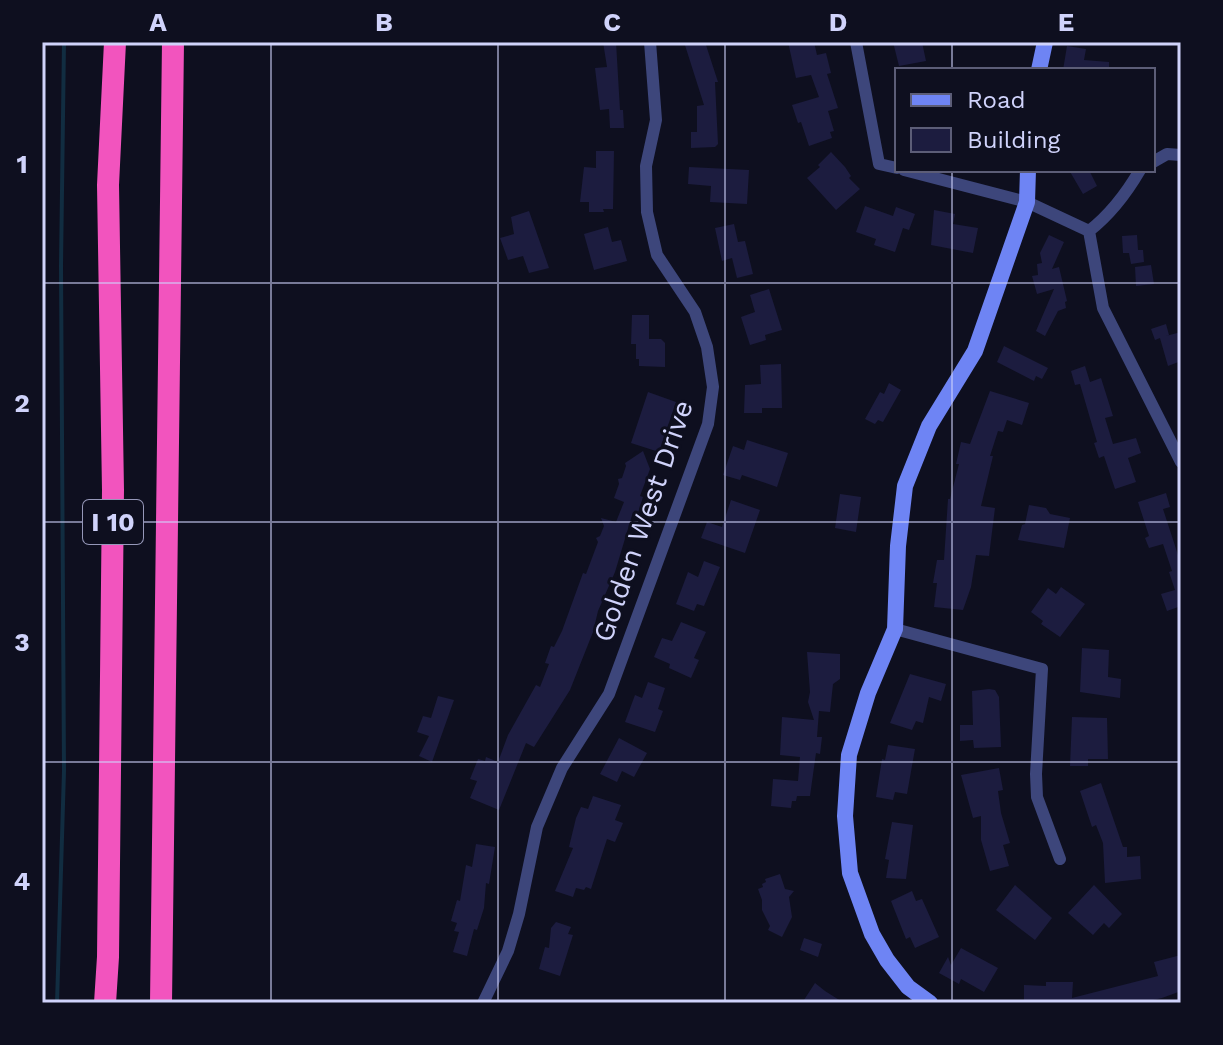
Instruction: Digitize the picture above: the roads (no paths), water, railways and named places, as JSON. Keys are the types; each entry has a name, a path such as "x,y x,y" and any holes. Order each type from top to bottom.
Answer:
{"highway":[{"name":"I 10","path":"105,1003 113,490 108,185 115,42"},
{"name":"I 10","path":"161,1003 173,42"}],"street":[{"name":"Golden West Drive","path":"483,1003 512,938 537,827 562,768 609,694 708,424 713,387 707,347 695,312 657,255 647,212 646,166 656,120 650,42"},
{"path":"856,42 879,164 895,168"},
{"path":"1039,68 1045,42"},
{"path":"1155,161 1167,154 1181,155"},
{"path":"912,172 1027,202 1089,231"},
{"path":"930,1003 908,987 887,960 872,934 850,873 845,816 849,755 868,693 895,629 898,546 905,486 929,426 975,351 1027,202 1028,172"},
{"path":"1089,231 1104,220 1139,172"},
{"path":"1089,231 1103,308 1181,462"},
{"path":"895,629 1042,669 1037,797 1060,859"}],"waterway":[{"path":"57,1003 64,771 61,266 64,42"}]}
